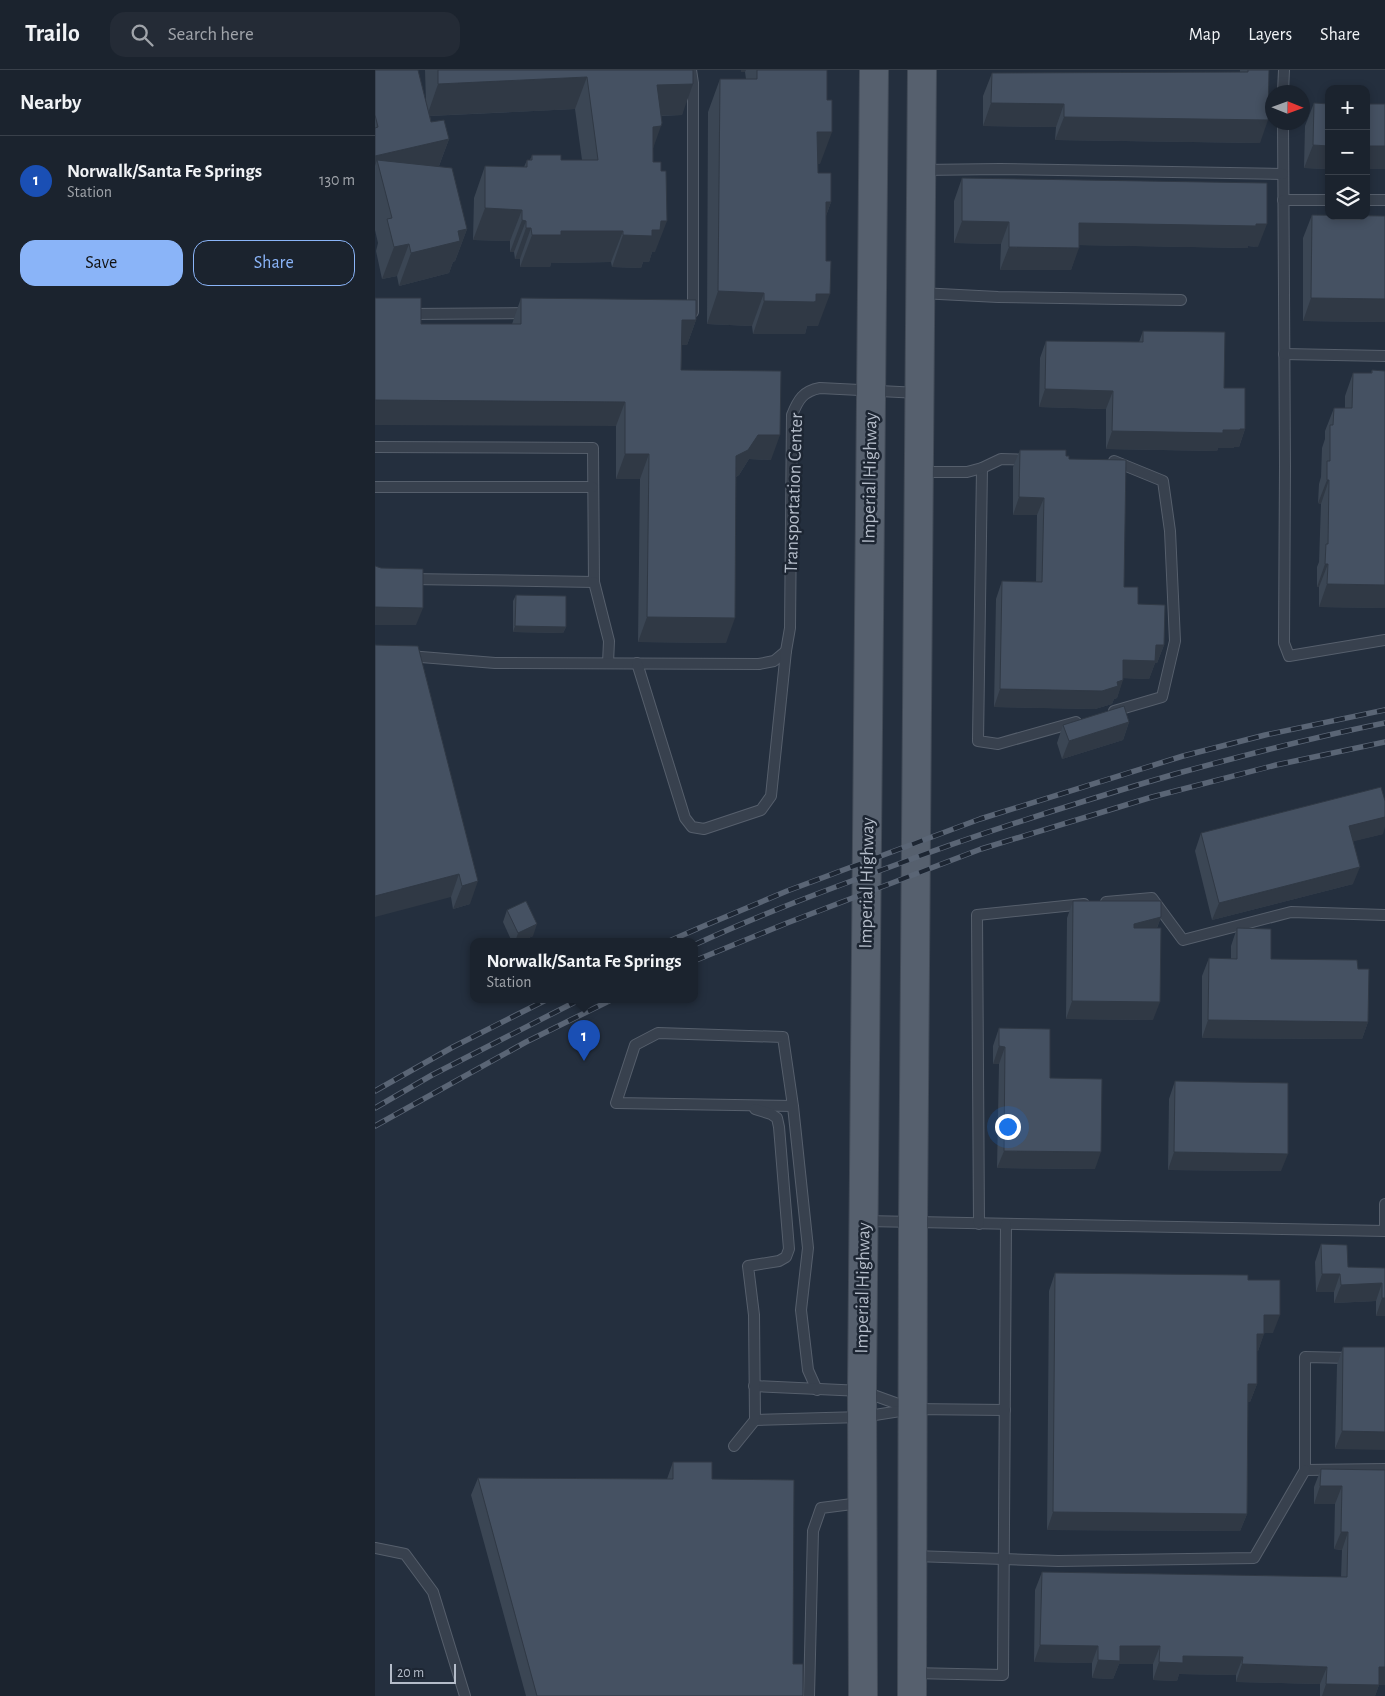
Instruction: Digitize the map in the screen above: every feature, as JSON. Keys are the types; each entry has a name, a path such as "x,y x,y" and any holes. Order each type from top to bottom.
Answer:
{"main road":[{"name":"Imperial Highway","path":"863,1696 862,1391 874,70"},
{"path":"912,1685 913,1222 922,70"}],"lane":[{"path":"684,312 694,312 693,83 691,70"},
{"path":"1283,70 1283,85"},
{"path":"1283,130 1284,643 1289,656 1385,640"},
{"path":"921,170 1000,169 1283,174"},
{"path":"1283,200 1325,200"},
{"path":"1370,200 1385,200"},
{"path":"920,293 1181,300"},
{"path":"395,314 544,313"},
{"path":"1284,354 1385,356"},
{"name":"Transportation Center","path":"637,663 685,818 692,827 704,830 761,810 771,796 786,650 790,628 793,416 799,398 812,390 820,388 919,393"},
{"path":"375,447 593,448 593,582 609,641 608,663"},
{"path":"919,472 967,472 1001,460 1038,460"},
{"path":"1103,460 1112,460 1163,481 1170,531 1175,641 1162,697 1107,713"},
{"path":"982,468 979,741 998,744 1089,718"},
{"path":"375,487 593,487"},
{"path":"405,579 593,582"},
{"path":"394,656 422,656 495,663 766,664 780,657 786,650"},
{"path":"979,1224 977,915 1152,898 1183,940 1291,912 1385,915"},
{"path":"793,1106 616,1104 635,1045 658,1033 783,1037 793,1106 808,1248 801,1310 808,1370 817,1390"},
{"path":"734,1446 755,1420 753,1316 748,1266 779,1260 785,1257 789,1249 777,1118 771,1114 741,1105"},
{"path":"864,1221 1385,1231 1385,1204"},
{"path":"912,1685 1003,1675 1006,1224"},
{"path":"913,1556 1057,1561 1254,1558 1305,1470 1305,1357 1365,1358"},
{"path":"754,1386 862,1391 913,1409"},
{"path":"755,1420 862,1417 913,1409 1005,1410"},
{"path":"1305,1470 1385,1470"},
{"path":"809,1696 813,1531 821,1508 863,1503"},
{"path":"375,1548 405,1554 433,1592 465,1696"}],"building":[{"path":"375,70 418,70 431,122 444,120 449,139 375,156 375,128 378,127 375,115"},
{"path":"438,70 693,70 693,84 657,85 662,123 661,126 653,127 653,162 661,162 661,171 666,171 667,221 661,221 660,230 652,230 652,236 623,235 623,231 561,231 561,235 532,235 531,228 526,228 526,221 522,220 522,210 485,208 485,166 527,167 527,160 532,160 532,155 561,155 561,160 598,160 587,77 438,84"},
{"path":"757,70 827,70 827,100 832,100 832,132 817,132 818,173 831,173 831,202 826,202 826,261 831,261 830,294 816,294 816,301 814,302 764,301 764,293 718,291 720,79 757,79"},
{"path":"1248,70 1269,70 1269,85 1265,85 1265,120 1064,117 1064,104 991,103 992,73 1248,72"},
{"path":"1314,103 1325,104 1325,146 1313,145"},
{"path":"1370,104 1385,104 1385,146 1370,146"},
{"path":"377,160 452,168 467,229 458,231 460,241 411,253 409,244 394,247 387,219 392,218"},
{"path":"962,178 1267,183 1267,224 1256,224 1256,226 1079,223 1079,248 1009,247 1009,222 962,221"},
{"path":"1312,215 1325,215 1325,220 1370,220 1370,216 1385,216 1385,299 1311,298"},
{"path":"375,298 421,298 421,324 521,324 521,298 696,300 696,320 682,320 681,370 781,371 780,435 758,435 748,450 736,456 735,618 647,617 649,454 625,454 625,402 375,400"},
{"path":"1143,331 1225,332 1224,388 1245,388 1245,429 1223,430 1223,433 1112,431 1113,391 1045,389 1046,341 1143,342"},
{"path":"1372,370 1385,371 1385,585 1327,584 1328,564 1325,564 1326,544 1328,544 1329,480 1327,480 1327,461 1330,461 1330,425 1333,425 1334,408 1352,408 1353,373 1372,373"},
{"path":"1020,450 1066,450 1066,456 1069,456 1069,459 1126,460 1124,587 1138,587 1138,604 1165,605 1164,645 1156,645 1155,661 1123,660 1123,680 1117,682 1118,686 1102,691 1000,689 1002,581 1042,582 1044,498 1019,497"},
{"path":"375,566 381,568 423,569 423,608 375,607"},
{"path":"516,595 566,596 566,627 515,626"},
{"path":"375,645 418,646 478,881 462,886 459,874 375,896"},
{"path":"1124,706 1129,722 1069,741 1063,725"},
{"path":"1381,787 1385,801 1385,817 1349,826 1360,867 1219,903 1201,833"},
{"path":"526,901 537,924 518,933 507,910"},
{"path":"1073,901 1161,901 1161,917 1134,924 1134,928 1161,928 1160,1002 1072,1001"},
{"path":"1237,928 1271,929 1271,959 1357,960 1358,969 1369,969 1368,1022 1208,1020 1209,958 1237,959"},
{"path":"999,1028 1050,1029 1050,1078 1102,1079 1101,1152 1004,1151 1005,1047 999,1046"},
{"path":"1175,1081 1288,1083 1288,1154 1174,1152"},
{"path":"1321,1244 1347,1245 1348,1267 1385,1268 1385,1298 1382,1298 1382,1283 1341,1285 1340,1274 1322,1274"},
{"path":"1055,1273 1248,1275 1248,1280 1280,1280 1280,1315 1264,1315 1264,1334 1257,1334 1257,1384 1248,1384 1247,1514 1053,1512"},
{"path":"1343,1347 1385,1347 1385,1432 1342,1431"},
{"path":"673,1462 712,1462 712,1479 794,1480 793,1664 803,1664 803,1696 537,1696 478,1478 673,1479"},
{"path":"1321,1469 1385,1470 1385,1667 1379,1667 1379,1685 1326,1684 1327,1667 1242,1664 1243,1657 1183,1656 1183,1663 1159,1662 1160,1646 1120,1646 1120,1661 1098,1660 1098,1646 1040,1645 1042,1572 1347,1577 1348,1532 1341,1532 1342,1486 1320,1486"}],"railway":[{"path":"676,938 787,891 980,819 1183,756 1265,735 1385,710"},
{"path":"698,943 821,892 932,851 1036,816 1140,784 1253,753 1385,723"},
{"path":"698,959 787,923 981,849 1152,797 1276,765 1385,742"},
{"path":"375,1091 453,1047 540,1003"},
{"path":"375,1108 432,1075 573,1003"},
{"path":"375,1126 526,1042 605,1003"}],"place":[{"name":"Norwalk/Santa Fe Springs","path":"584,1061"}]}
